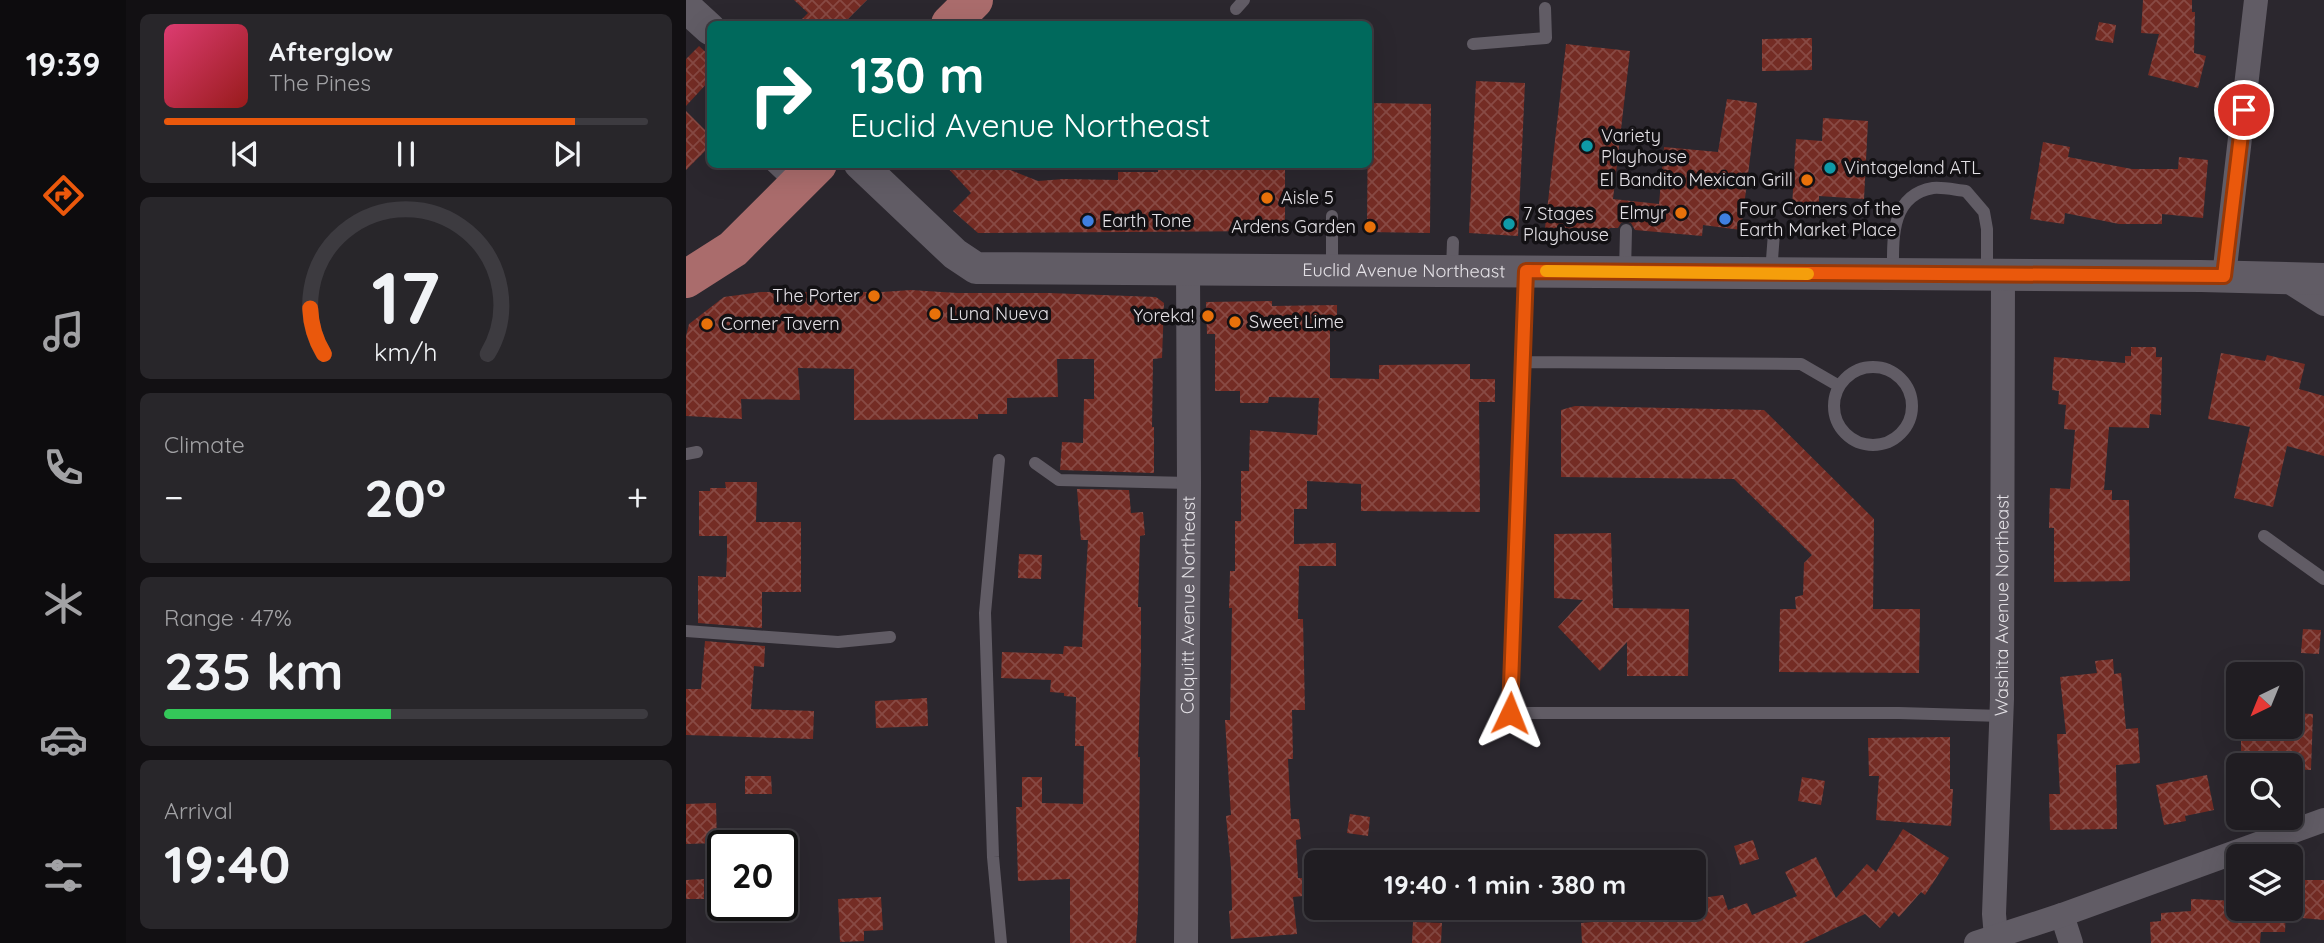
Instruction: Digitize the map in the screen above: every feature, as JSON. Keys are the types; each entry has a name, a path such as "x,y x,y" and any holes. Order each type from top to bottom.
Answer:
{"highway":[{"path":"953,21 974,0"},
{"path":"689,274 733,249 794,172"}],"street":[{"path":"2224,276 2256,0"},
{"path":"686,7 707,26"},
{"name":"Euclid Avenue Northeast","path":"864,168 955,254 976,268 1332,270 1453,257 1526,271 2324,279"},
{"name":"Colquitt Avenue Northeast","path":"1186,943 1188,269"},
{"name":"Washita Avenue Northeast","path":"1986,940 1994,914 2001,716 1995,274"},
{"path":"2285,279 2324,304"},
{"path":"1986,940 2324,820"},
{"path":"2062,915 2071,943"}],"lane":[{"path":"1473,44 1546,38 1545,8"},
{"path":"1893,274 1893,227 1900,210 1913,195 1934,188 1966,191 1984,212 1995,274"},
{"path":"1332,216 1332,270"},
{"path":"1625,272 1626,230"},
{"path":"1771,274 1774,233"},
{"path":"1526,271 1510,713 1899,713 2001,716"},
{"path":"1524,362 1801,364 1839,386"},
{"path":"1860,369 1885,369 1897,375 1906,386 1912,402 1911,416 1906,428 1890,442 1877,446 1855,441 1844,433 1834,413 1834,399 1839,386 1848,375 1860,369"},
{"path":"999,460 985,614 992,846 1001,943"},
{"path":"1035,463 1059,480 1189,483"},
{"path":"2264,536 2324,579"},
{"path":"686,631 838,642 890,637"}],"building":[{"path":"794,0 867,0 846,21 800,21 808,13"},
{"path":"2143,0 2192,0 2192,12 2195,12 2194,53 2206,56 2198,88 2148,75 2159,34 2141,33"},
{"path":"2099,22 2116,25 2113,43 2095,40"},
{"path":"1812,38 1812,70 1762,71 1762,39"},
{"path":"1566,44 1630,51 1613,199 1659,204 1664,147 1718,152 1727,99 1757,103 1741,230 1703,225 1702,236 1635,230 1631,223 1626,221 1618,228 1609,229 1545,228"},
{"path":"699,46 707,53 707,83 686,106 686,59"},
{"path":"1476,81 1525,83 1518,236 1469,233"},
{"path":"1372,103 1431,104 1430,233 1367,232 1367,168 1372,168"},
{"path":"686,111 707,132 707,149 686,170"},
{"name":"Vintageland ATL","path":"1823,118 1868,121 1864,199 1819,196 1819,209 1792,207 1796,139 1822,141"},
{"path":"2043,142 2070,147 2068,157 2132,169 2178,169 2179,157 2208,160 2203,218 2162,214 2162,224 2119,224 2065,213 2064,224 2030,219"},
{"path":"948,168 1005,168 1038,181 1118,180 1118,172 1158,172 1158,168 1285,168 1285,231 978,233 953,211 971,193"},
{"path":"911,290 1156,297 1164,303 1162,358 1153,359 1154,473 1060,470 1062,442 1083,443 1084,399 1094,399 1094,359 1057,359 1058,397 1007,398 1007,414 978,414 978,419 854,420 854,369 798,368 800,400 741,399 742,419 686,416 686,336 689,324 724,297 761,292"},
{"path":"1272,301 1272,306 1337,305 1337,331 1330,331 1330,378 1379,379 1379,365 1470,364 1470,379 1495,379 1495,402 1479,402 1480,512 1361,511 1361,484 1307,481 1307,509 1294,509 1294,544 1336,543 1336,566 1299,566 1298,619 1303,619 1305,710 1292,710 1293,759 1288,759 1291,819 1299,819 1301,839 1296,840 1298,878 1302,878 1303,896 1293,897 1297,934 1231,939 1231,868 1226,816 1231,815 1225,720 1230,720 1230,571 1235,571 1235,521 1241,521 1241,471 1249,471 1250,430 1317,435 1319,398 1269,397 1268,403 1240,403 1240,391 1215,391 1215,334 1207,334 1206,302"},
{"path":"2131,347 2156,347 2156,357 2162,357 2161,415 2150,414 2149,428 2109,427 2104,490 2112,490 2112,500 2129,500 2130,581 2054,582 2054,528 2049,528 2050,488 2070,489 2075,430 2064,429 2066,405 2058,404 2059,391 2052,390 2054,357 2125,363 2125,356 2131,356"},
{"path":"2221,353 2265,361 2267,355 2305,364 2299,389 2324,396 2324,456 2287,446 2273,507 2234,498 2250,427 2208,419"},
{"path":"1575,406 1764,410 1874,519 1873,609 1920,609 1919,673 1779,672 1780,609 1796,609 1795,597 1803,595 1804,563 1812,555 1734,479 1561,477 1561,410"},
{"path":"725,482 757,482 756,522 801,522 801,592 762,592 762,628 698,623 698,576 726,577 727,554 727,536 699,536 699,491 726,488"},
{"path":"1077,489 1129,490 1131,513 1143,512 1145,535 1140,536 1138,607 1141,607 1141,662 1136,943 1070,943 1070,879 1018,881 1016,807 1022,807 1022,777 1042,777 1042,803 1083,804 1084,746 1075,746 1076,697 1050,692 1051,680 1001,678 1002,652 1063,654 1064,646 1082,647 1088,540 1081,540"},
{"path":"1611,533 1613,608 1689,609 1688,676 1627,676 1627,642 1600,671 1558,627 1583,600 1554,598 1554,534"},
{"path":"1019,554 1042,555 1041,579 1018,578"},
{"path":"2303,629 2321,630 2319,654 2301,653"},
{"path":"705,641 765,646 764,667 754,666 751,709 814,711 813,739 686,735 686,689 701,689"},
{"path":"2113,659 2114,674 2121,673 2126,729 2138,728 2140,763 2116,765 2117,829 2050,830 2049,794 2060,794 2057,734 2066,734 2060,677 2097,673 2095,661"},
{"path":"927,698 928,726 876,728 875,701"},
{"path":"2303,714 2313,714 2311,770 2303,770 2303,753 2241,753 2241,739 2303,739"},
{"path":"1950,737 1950,789 1953,789 1951,826 1876,820 1879,776 1869,776 1868,738"},
{"path":"2207,775 2214,810 2185,816 2186,821 2164,825 2156,785"},
{"path":"745,776 771,776 772,794 745,794"},
{"path":"1802,777 1825,781 1821,805 1798,801"},
{"path":"716,803 717,830 707,830 707,843 686,844 686,804"},
{"path":"1350,814 1370,817 1368,836 1347,833"},
{"path":"1903,829 1949,858 1925,895 1921,892 1899,917 1894,912 1880,928 1865,914 1804,943 1582,943 1581,923 1615,920 1706,920 1706,897 1723,895 1728,910 1747,903 1752,915 1797,896 1785,872 1816,857 1836,898 1867,864 1876,872"},
{"path":"1753,840 1759,859 1740,865 1734,846"},
{"path":"704,879 704,899 686,899 686,880"},
{"path":"2303,880 2324,880 2324,920 2303,918"},
{"path":"881,897 883,930 864,931 864,941 840,942 838,899"},
{"path":"2191,899 2226,900 2226,921 2285,921 2285,932 2261,932 2260,943 2151,943 2150,922 2161,921 2161,913 2191,911"},
{"path":"1413,922 1442,923 1441,943 1412,943"}],"slow traffic":[{"path":"1546,271 1808,274"}],"place":[{"name":"Variety Playhouse","path":"1587,146"},
{"name":"Vintageland ATL","path":"1830,168"},
{"name":"El Bandito Mexican Grill","path":"1807,180"},
{"name":"Aisle 5","path":"1267,198"},
{"name":"Elmyr","path":"1681,213"},
{"name":"Four Corners of the Earth Market Place","path":"1725,219"},
{"name":"Earth Tone","path":"1088,221"},
{"name":"7 Stages Playhouse","path":"1509,224"},
{"name":"Ardens Garden","path":"1370,227"},
{"name":"The Porter","path":"874,296"},
{"name":"Luna Nueva","path":"935,314"},
{"name":"Yoreka!","path":"1208,316"},
{"name":"Sweet Lime","path":"1235,322"},
{"name":"Corner Tavern","path":"707,324"}],"route":[{"path":"1510,713 1526,271 2224,276 2244,110"}]}
